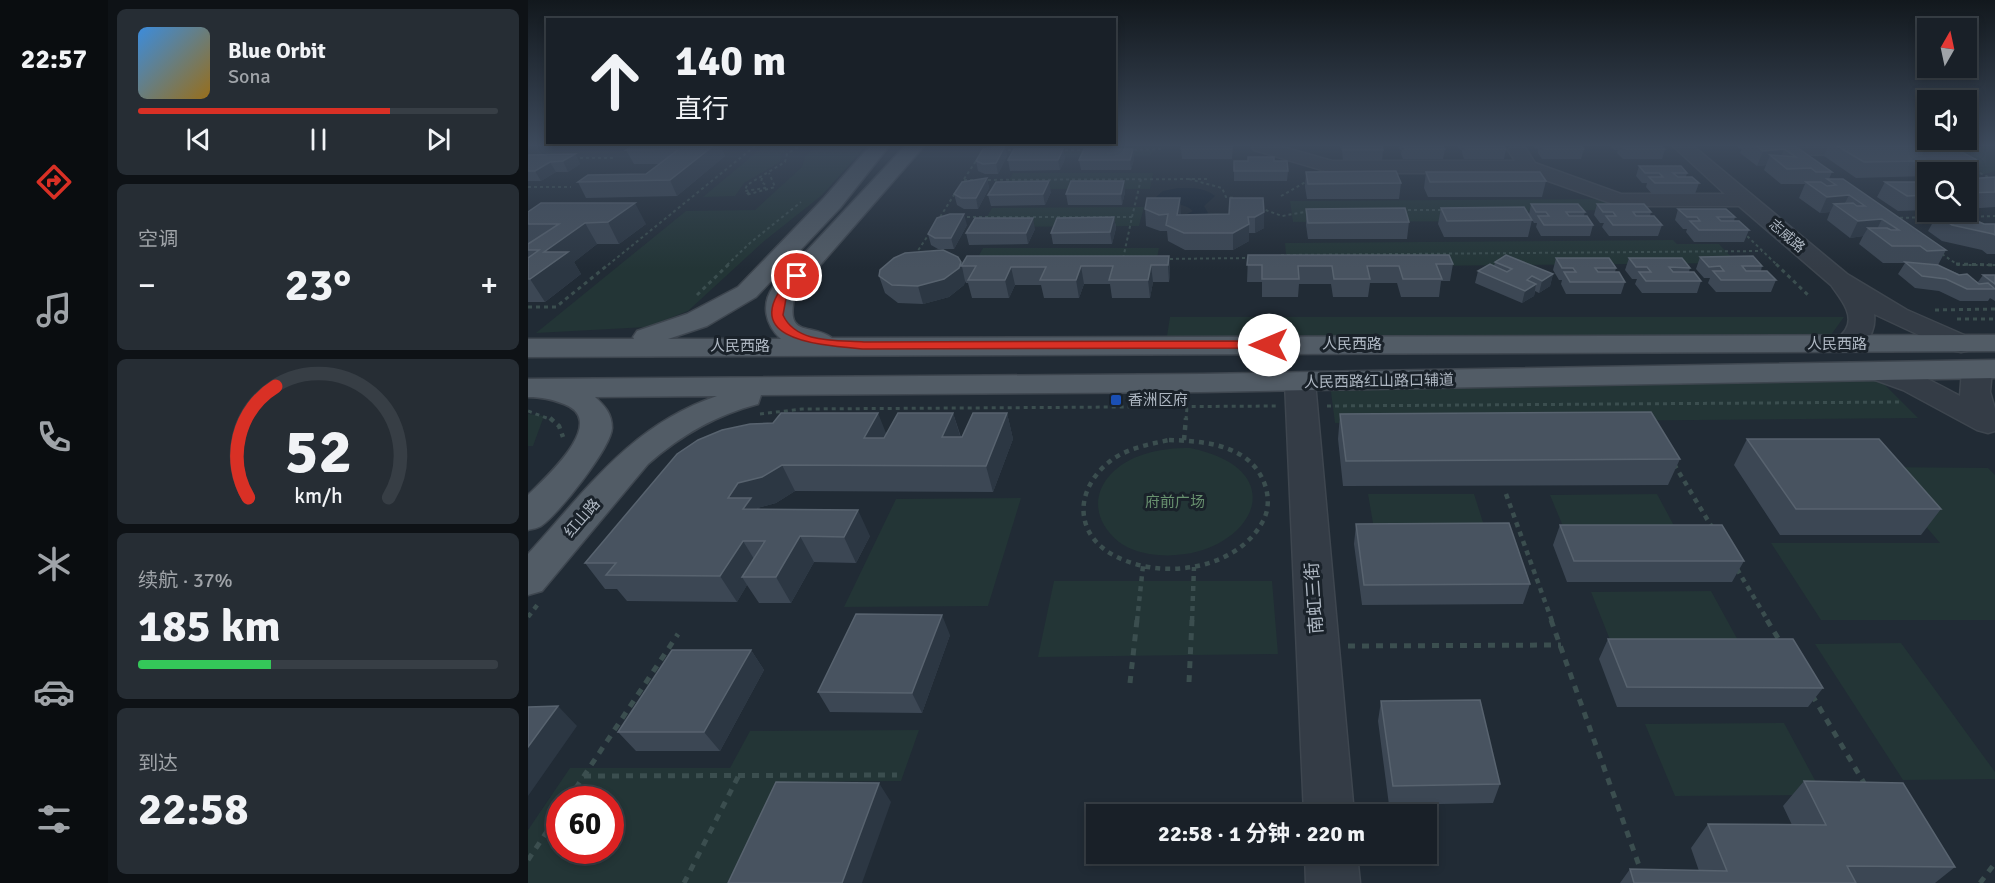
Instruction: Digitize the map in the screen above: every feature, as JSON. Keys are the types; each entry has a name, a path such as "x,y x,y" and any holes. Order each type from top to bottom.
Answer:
{"main road":[{"path":"580,348 634,340 675,329 713,313 747,292 845,187"},
{"path":"864,346 815,341 798,336 781,324 777,315 782,292 877,187"},
{"name":"人民西路","path":"1636,374 1877,371 1995,343"},
{"name":"人民西路","path":"528,348 1847,344 1971,350"},
{"name":"人民西路红山路口辅道","path":"833,386 1299,381 1636,374"},
{"path":"531,396 833,386"},
{"name":"红山路","path":"528,580 636,456 667,431 710,408 763,394 833,386"},
{"path":"528,517 574,447 598,428 597,417 590,406 582,400 569,395 531,396"}],"street":[{"path":"1584,187 1619,200 1738,200"},
{"name":"志威路","path":"1730,187 1838,279 1899,318 1971,350"},
{"name":"志威路","path":"1838,279 1859,305 1861,315 1862,324 1856,338 1847,344"},
{"path":"1971,350 1976,404 1992,427"},
{"path":"1877,371 1914,384 1992,427"},
{"name":"南虹三街","path":"1299,381 1328,804"},
{"path":"1332,864 1333,883"}],"path":[{"path":"528,308 556,307 704,187"},
{"path":"745,187 744,189 749,192"},
{"path":"766,187 746,195 774,187"},
{"path":"1134,259 1123,259 1139,187"},
{"path":"1219,187 1222,188 1226,197 1236,198"},
{"path":"912,260 958,189"},
{"path":"694,298 750,243 808,196"},
{"path":"1253,203 1282,216 1319,211"},
{"path":"1402,210 1449,210"},
{"path":"1977,217 1995,216"},
{"path":"939,218 1132,217"},
{"path":"1900,224 1890,218 1917,218"},
{"path":"1736,225 1808,295"},
{"path":"1273,256 1762,251"},
{"path":"1939,251 1958,265 1995,265"},
{"path":"1155,259 1253,258"},
{"path":"1899,318 1938,309 1995,309"},
{"path":"1971,350 1995,319"},
{"path":"531,396 544,414 554,420 574,447"},
{"path":"1638,404 1644,414"},
{"path":"1184,440 1187,406"},
{"path":"1169,440 1184,440 1226,447 1249,460 1263,478 1269,500 1263,522 1247,542 1224,557 1194,567 1161,569 1131,564 1106,552 1089,534 1082,514 1084,494 1095,475 1114,459 1139,446 1169,440"},
{"path":"1669,455 1718,537"},
{"path":"1506,494 1641,871"},
{"path":"1130,683 1143,566"},
{"path":"1189,682 1194,567"},
{"path":"1736,568 1785,650"},
{"path":"577,786 678,634"},
{"path":"1317,647 1561,645"},
{"path":"1809,691 1864,783"},
{"path":"684,883 738,775"},
{"path":"584,776 897,775"},
{"path":"528,860 546,833"},
{"path":"1980,883 1995,862"}],"green space":[{"path":"715,187 741,187 735,196 703,197"},
{"path":"780,187 829,187 763,242 688,311 647,327 536,333 686,211 755,210"},
{"path":"1005,187 1150,187 1150,189 1004,189"},
{"path":"1606,199 1616,210 1516,211 1521,221 1293,222 1290,201"},
{"path":"1144,207 1139,226 981,227 992,208"},
{"path":"1673,240 1677,244 1719,244 1737,263 1287,267 1285,243"},
{"path":"983,248 1159,248 1155,269 971,270"},
{"path":"1170,317 1844,317 1828,339 1166,342"},
{"path":"1879,379 1918,418 1335,423 1330,384"},
{"path":"528,414 544,416 533,446 528,446"},
{"name":"府前广场","path":"1190,448 1224,459 1245,475 1253,494 1249,513 1237,530 1216,544 1190,553 1148,554 1123,545 1107,529 1100,516 1098,503 1100,490 1107,479 1130,460 1145,454 1168,449"},
{"path":"1875,467 1988,468 1995,475 1995,620 1821,620 1771,543 1940,543"},
{"path":"1368,494 1474,494 1487,535 1375,535"},
{"path":"1657,494 1679,535 1567,536 1550,495"},
{"path":"1021,498 988,606 844,607 896,499"},
{"path":"1054,581 1272,581 1278,654 1038,657"},
{"path":"1711,591 1740,644 1612,645 1591,592"},
{"path":"1901,643 1995,772 1995,779 1903,780 1815,644"},
{"path":"1784,723 1823,795 1675,796 1645,724"},
{"path":"919,730 901,781 779,782 732,883 528,883 528,830 546,803 546,864 624,864 624,786 558,786 570,768 730,768 750,731"}],"water":[{"path":"1193,188 1215,196 1204,206 1208,213 1205,217 1183,216 1193,211 1185,206 1156,197 1163,191"}],"building":[{"path":"959,187 982,187 976,198 961,198 954,194"},
{"path":"993,187 1046,187 1043,194 988,195"},
{"path":"1069,187 1123,187 1121,194 1066,194"},
{"path":"1813,187 1855,187 1946,250 1927,251 1920,246 1892,246 1868,228 1899,230 1882,219 1858,221 1834,204 1853,203 1857,206 1865,206 1849,195 1827,197"},
{"path":"1893,187 1917,187 1917,196 1907,196"},
{"path":"1977,187 1995,187 1995,192 1977,193"},
{"path":"1147,198 1180,198 1177,215 1229,214 1230,198 1263,198 1264,212 1255,217 1248,217 1249,224 1233,233 1184,233 1166,225 1168,214 1159,215 1145,209"},
{"path":"541,203 635,203 608,222 585,223 544,252 568,252 528,279 528,258 539,250 528,250 528,244 559,224 528,224 528,212"},
{"path":"1531,204 1578,204 1585,212 1566,212 1569,216 1587,216 1593,225 1544,225 1538,216 1549,216 1546,212 1536,212"},
{"path":"1597,204 1644,204 1651,212 1633,212 1636,216 1654,216 1662,225 1613,225 1606,216 1616,216 1613,212 1603,212"},
{"path":"1524,207 1532,220 1447,221 1441,208"},
{"path":"1405,208 1409,222 1308,223 1306,209"},
{"path":"1678,209 1726,209 1735,217 1717,217 1721,221 1739,221 1749,230 1699,230 1690,221 1700,221 1697,217 1687,217"},
{"path":"950,214 964,214 951,238 935,238 928,234 937,218"},
{"path":"1114,217 1110,232 1051,233 1057,218"},
{"path":"975,218 1033,218 1026,233 966,233"},
{"path":"1977,221 1984,224 1995,224 1995,235 1993,234 1948,222"},
{"path":"943,250 958,257 961,262 959,268 944,279 918,286 892,285 879,276 880,270 894,258 905,253"},
{"path":"1248,255 1449,255 1453,264 1436,264 1442,279 1403,279 1399,266 1367,266 1370,279 1334,279 1332,266 1298,266 1299,279 1262,279 1262,265 1247,265"},
{"path":"1506,255 1553,274 1542,281 1532,276 1527,280 1536,284 1525,291 1478,271 1490,264 1507,272 1512,269 1495,262"},
{"path":"967,256 1169,256 1168,265 1151,265 1148,280 1109,280 1113,266 1081,266 1076,280 1040,280 1046,267 1011,267 1005,280 968,280 976,266 961,266"},
{"path":"1753,256 1762,266 1742,266 1746,271 1767,271 1776,280 1721,280 1713,271 1724,271 1720,266 1709,267 1700,257"},
{"path":"1556,258 1609,258 1616,268 1595,268 1598,272 1619,272 1625,282 1570,282 1564,272 1576,272 1573,268 1562,268"},
{"path":"1629,258 1682,258 1690,268 1669,267 1673,272 1694,272 1701,281 1646,281 1639,272 1651,272 1647,267 1636,267"},
{"path":"1905,262 1938,265 1959,275 1967,274 1979,284 1988,283 1995,289 1967,289 1946,279 1922,276"},
{"path":"1983,275 1995,275 1995,284"},
{"path":"1651,412 1680,459 1346,461 1340,414"},
{"path":"781,413 878,413 864,438 884,438 898,413 953,413 942,437 962,437 973,413 1007,413 986,466 782,465 762,477 738,483 728,498 751,498 743,509 858,510 844,537 800,536 776,577 742,577 765,541 743,541 720,576 606,575 616,563 585,563 677,454 698,440 722,430 750,424 773,423"},
{"path":"1747,439 1879,439 1941,509 1796,509"},
{"path":"1509,523 1530,584 1364,585 1356,524"},
{"path":"1560,525 1722,525 1744,561 1574,561"},
{"path":"856,614 942,615 912,693 818,692"},
{"path":"1608,639 1793,639 1823,688 1627,687"},
{"path":"672,650 751,650 704,732 618,732"},
{"path":"1480,700 1500,784 1393,786 1381,701"},
{"path":"558,706 528,747 528,707"},
{"path":"1804,781 1903,783 1955,867 1847,866 1856,883 1634,883 1630,869 1727,871 1708,824 1826,825"},
{"path":"776,782 879,783 842,883 728,883"}],"place":[{"name":"香洲区府","path":"1116,400"}],"route":[{"path":"797,276 782,292 777,315 781,324 789,331 815,341 864,346 1269,345"}]}
